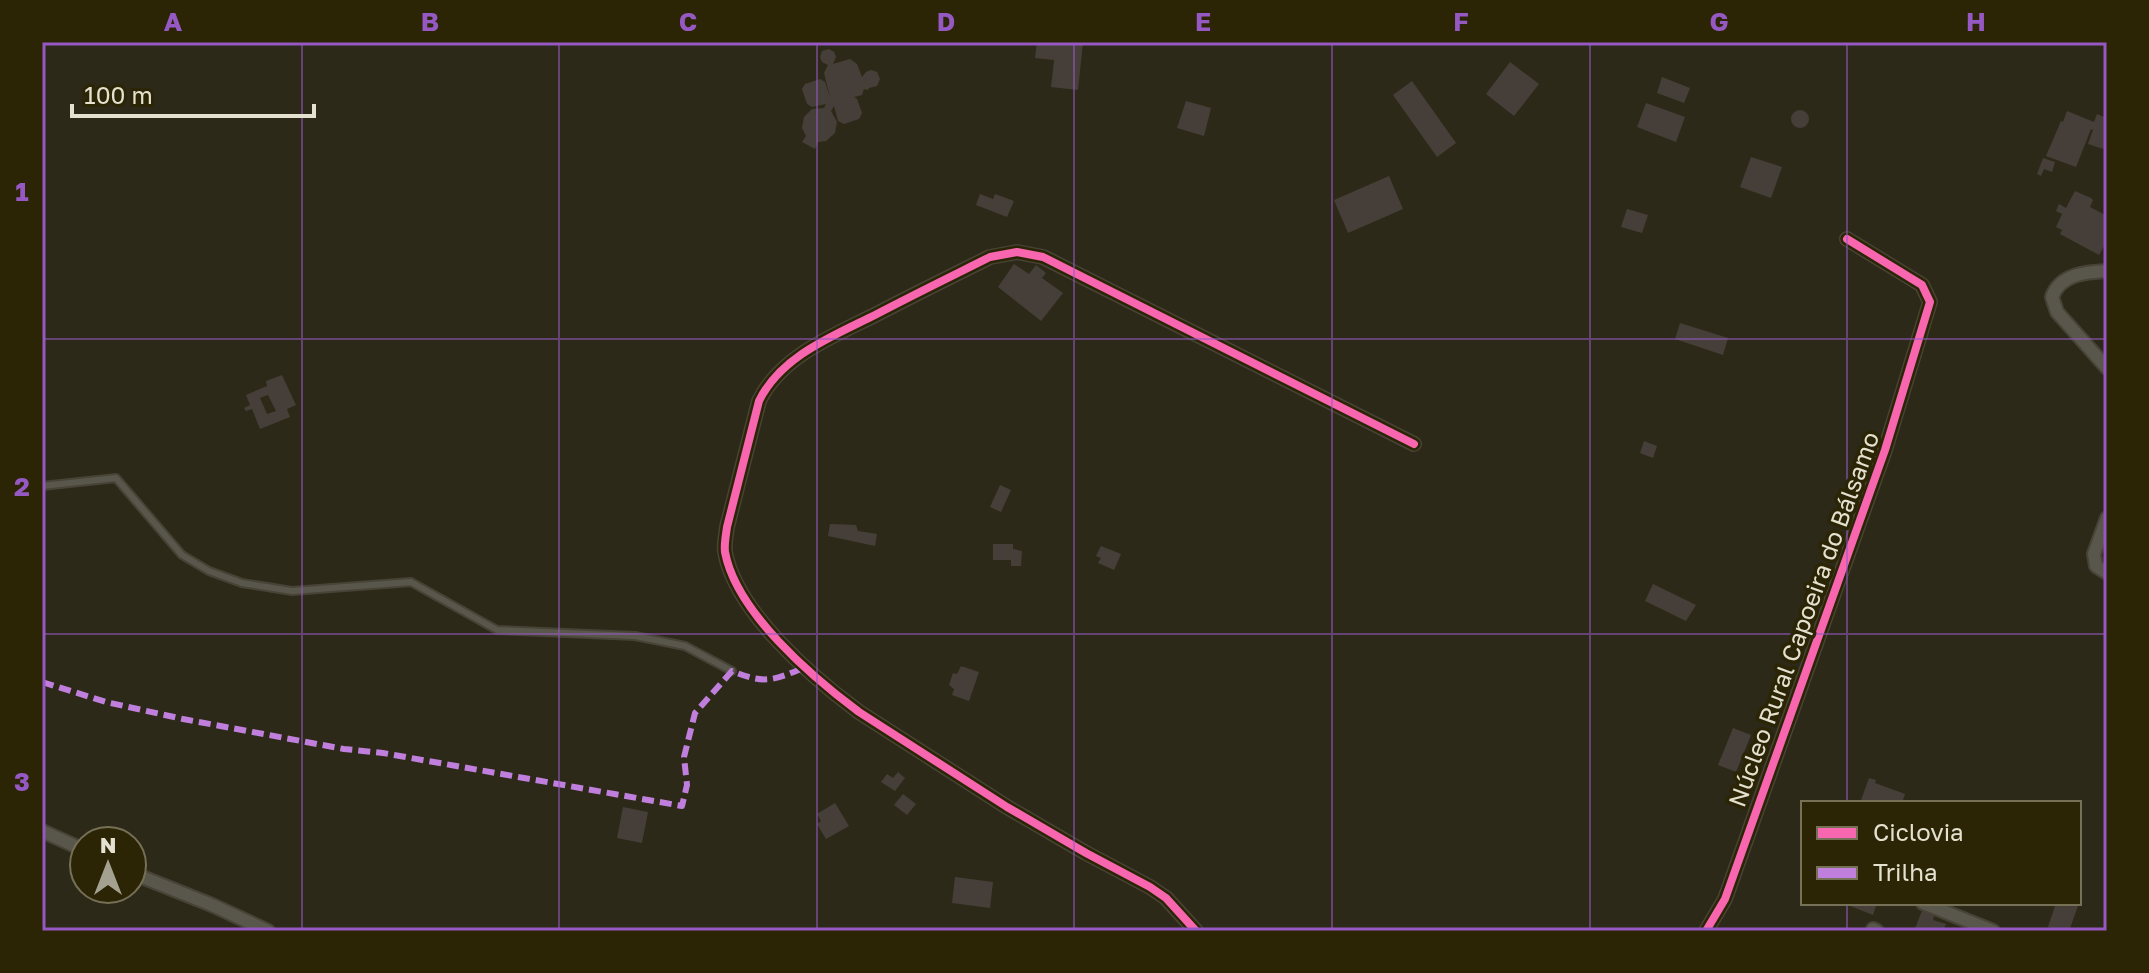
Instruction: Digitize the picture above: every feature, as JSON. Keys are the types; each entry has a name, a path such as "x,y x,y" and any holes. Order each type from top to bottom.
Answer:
{"street":[{"name":"Núcleo Rural Capoeira do Bálsamo","path":"1706,931 1725,899 1880,465 1930,302 1922,285 1847,239"},
{"path":"1196,931 1166,898 1150,887 1007,807 859,712 837,696 756,616 743,597 725,552 727,527 759,401 774,378 801,355 824,341 990,257 1017,252 1043,257 1414,444"},
{"path":"2107,271 2074,276 2058,285 2052,297 2057,312 2107,368"},
{"path":"2107,518 2094,554 2096,566 2107,573"},
{"path":"42,831 68,843"},
{"path":"148,879 268,931"},
{"path":"1928,905 1993,931"}],"lane":[{"path":"42,486 116,478 182,555 209,571 242,583 292,591 411,582 497,630 635,636 685,646 732,671"}],"building":[{"path":"1037,42 1083,42 1078,90 1051,87 1054,60 1035,58"},
{"path":"829,49 836,57 833,64 850,59 857,64 862,77 871,70 877,72 880,79 877,86 864,89 862,95 854,97 862,113 859,119 844,124 838,121 834,106 831,111 837,122 835,133 826,141 818,142 815,149 802,142 806,136 802,128 804,117 812,109 824,108 826,104 812,107 807,104 802,89 805,84 820,79 825,82 830,97 824,73 828,65 820,57 822,51"},
{"path":"1510,62 1539,84 1514,116 1486,94"},
{"path":"1662,77 1690,88 1684,103 1657,93"},
{"path":"1412,81 1456,143 1437,157 1393,95"},
{"path":"1186,101 1211,108 1204,136 1177,128"},
{"path":"1646,103 1685,117 1676,142 1637,127"},
{"path":"1800,110 1809,119 1800,128 1791,119"},
{"path":"2067,111 2094,122 2097,114 2107,118 2107,145 2103,149 2088,144 2091,129 2076,167 2046,156"},
{"path":"1751,157 1782,167 1771,198 1740,187"},
{"path":"2043,158 2055,162 2052,172 2044,169 2041,176 2037,174"},
{"path":"1389,176 1403,209 1348,233 1334,200"},
{"path":"2075,191 2091,198 2090,207 2107,216 2107,241 2099,255 2060,234 2062,230 2056,227 2062,214 2056,211 2059,204 2066,208"},
{"path":"980,194 993,199 995,194 1014,201 1007,217 976,205"},
{"path":"1627,209 1648,215 1642,233 1621,227"},
{"path":"1014,264 1029,274 1036,265 1046,273 1042,278 1063,293 1041,321 998,287"},
{"path":"1680,323 1728,338 1723,355 1675,339"},
{"path":"282,375 296,405 287,409 290,417 260,429 252,409 246,411 244,408 250,405 246,395 267,386 266,381","holes":["268,395 276,411 267,414 260,398"]},
{"path":"1644,441 1657,446 1653,458 1640,453"},
{"path":"1000,485 1011,490 1001,512 990,507"},
{"path":"830,524 856,525 858,531 877,534 875,546 828,536"},
{"path":"993,544 1013,544 1013,549 1022,551 1021,566 1011,566 1011,560 993,560"},
{"path":"1101,546 1121,554 1114,570 1098,563 1101,558 1096,556"},
{"path":"1653,584 1696,605 1686,621 1645,601"},
{"path":"961,666 979,672 969,701 952,695 954,689 949,685 953,673 957,674"},
{"path":"1733,728 1751,735 1736,772 1718,765"},
{"path":"898,772 905,778 895,791 881,782 887,774 893,778"},
{"path":"1869,778 1905,794 1903,801 1861,801"},
{"path":"903,794 916,804 907,815 894,805"},
{"path":"835,803 849,826 826,839 817,824 821,821 817,814"},
{"path":"623,807 648,812 642,843 617,838"},
{"path":"955,877 993,882 990,908 952,903"},
{"path":"1848,905 1876,905 1873,915"},
{"path":"2055,905 2078,905 2069,931 2048,927"},
{"path":"1923,908 1935,912 1933,920 1946,924 1943,931 1914,931"}],"marked path":[{"path":"42,682 106,702 183,719 682,806 687,785 684,757 695,713 732,671 753,678 769,679 806,667"}],"cycle path":[{"path":"1706,931 1725,899 1885,450 1930,302 1922,285 1847,239"},
{"path":"1196,931 1166,898 1150,887 1007,807 859,712 799,662 760,620 732,575 725,549 727,527 759,401 780,372 810,349 990,257 1017,252 1043,257 1414,444"}]}
